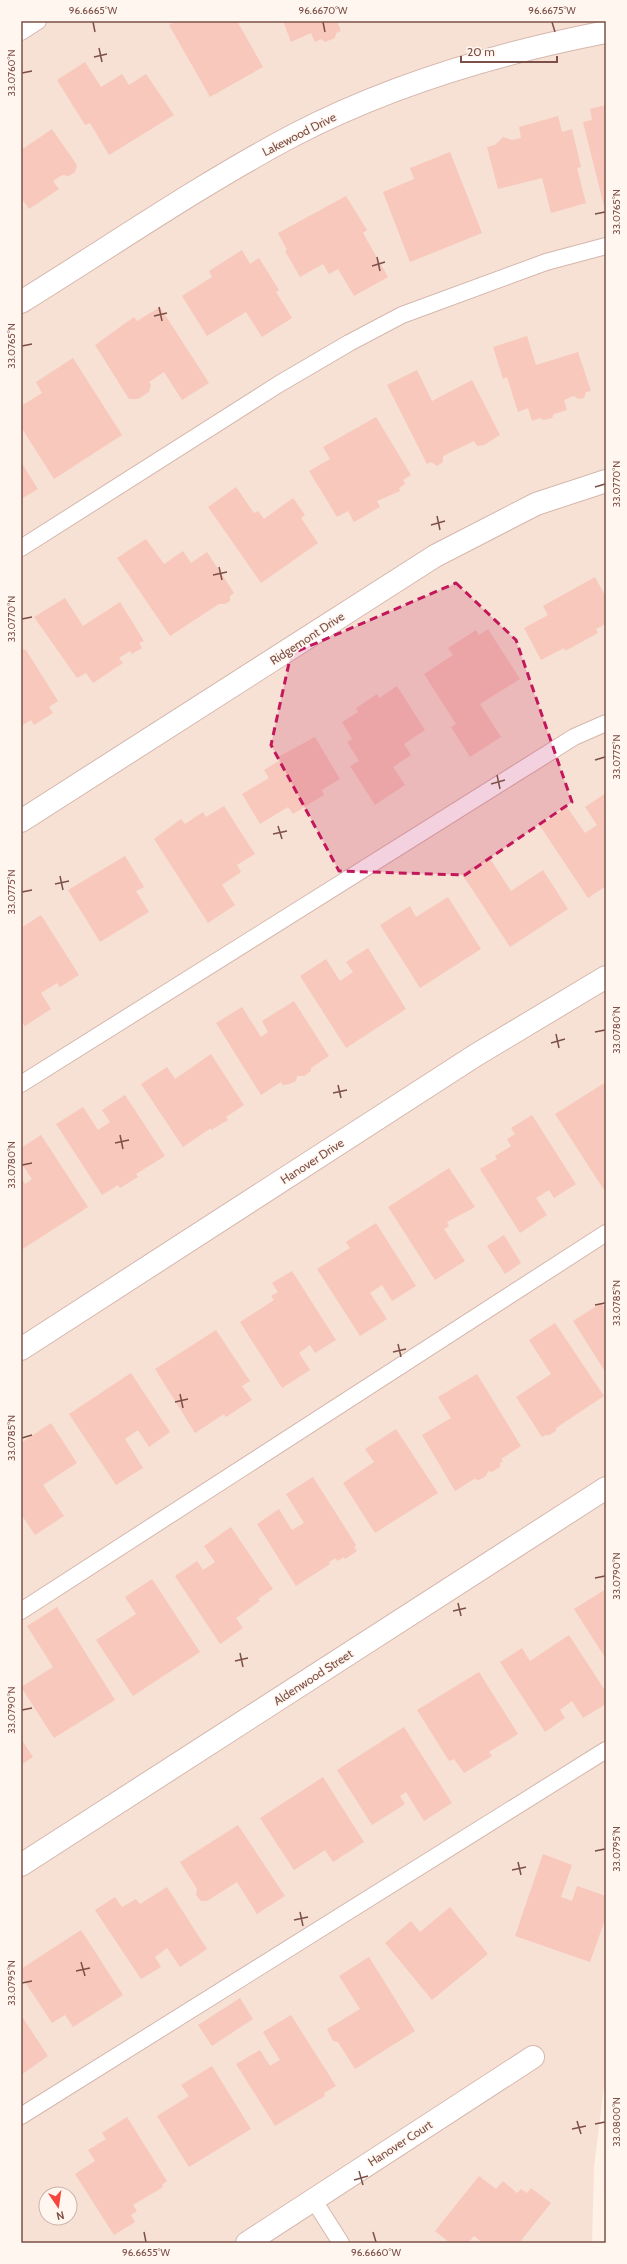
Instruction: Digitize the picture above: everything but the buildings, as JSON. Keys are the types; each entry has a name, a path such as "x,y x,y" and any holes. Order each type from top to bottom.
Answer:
{"street":[{"name":"Lakewood Drive","path":"21,302 245,162 295,135 335,116 417,82 480,61 606,32"},
{"name":"Ridgemont Drive","path":"21,821 435,556 536,504 606,481"},
{"name":"Hanover Drive","path":"21,1349 476,1055 606,977"},
{"name":"Aldenwood Street","path":"21,1865 606,1488"},
{"name":"Hanover Court","path":"247,2243 533,2057"}],"lane":[{"path":"21,32 38,21"},
{"path":"21,548 279,384 349,343 402,315 546,262 606,246"},
{"path":"21,1084 567,742 606,723"},
{"path":"21,1611 606,1232"},
{"path":"21,2116 606,1750"},
{"path":"313,2199 341,2243"}],"highlighted area":[{"path":"456,583 516,640 572,802 465,875 339,871 271,745 291,654"}],"shaded area":[{"path":"21,21 606,21 606,2071 594,2167 592,2243 21,2243"}]}
